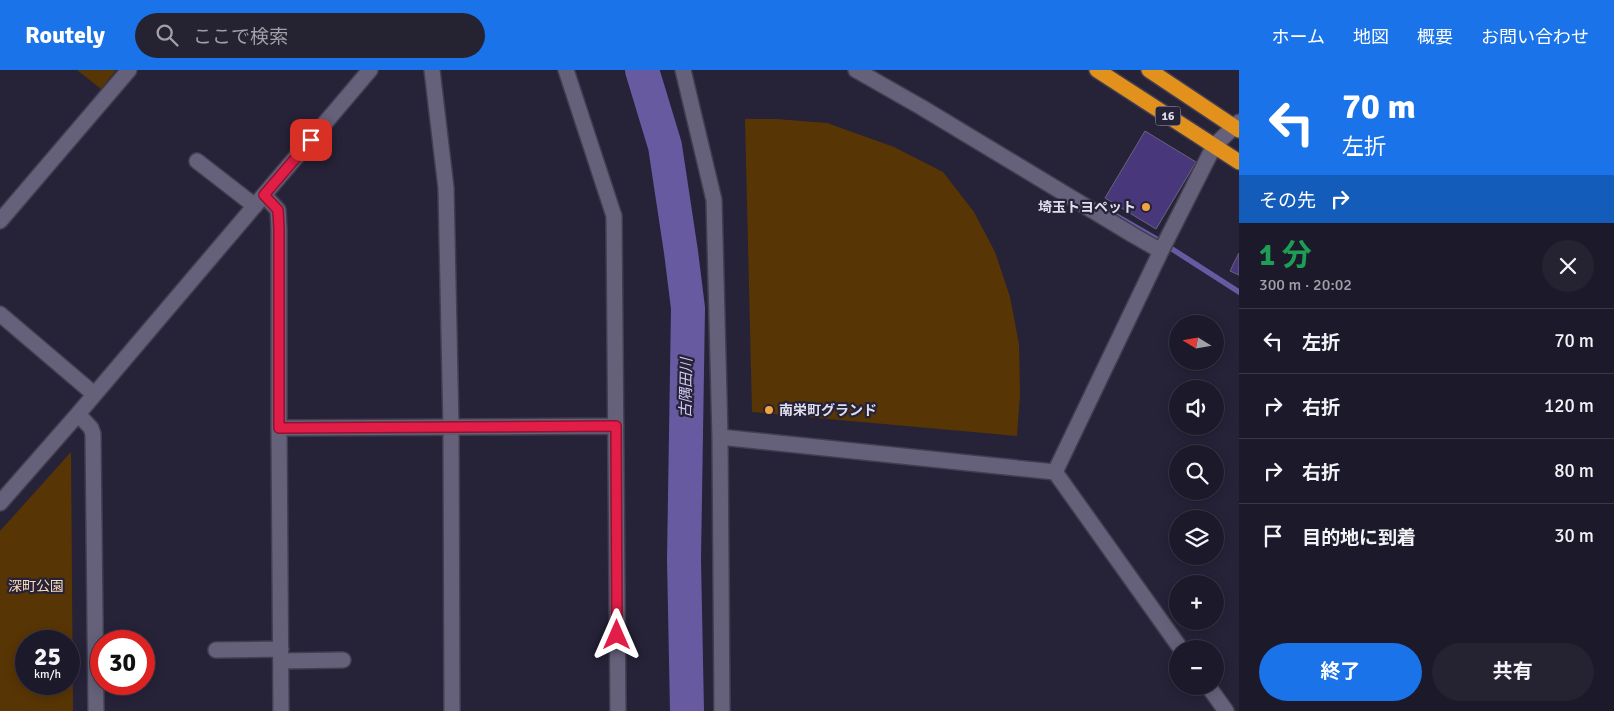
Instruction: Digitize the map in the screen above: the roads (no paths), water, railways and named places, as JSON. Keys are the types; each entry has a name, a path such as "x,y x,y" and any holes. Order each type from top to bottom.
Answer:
{"highway":[{"name":"16","path":"1097,70 1239,162"},
{"name":"16","path":"1148,70 1237,126"}],"street":[{"path":"0,221 129,70"},
{"path":"0,503 370,70"},
{"path":"432,70 446,188 451,427 452,711"},
{"path":"566,70 614,216 618,711"},
{"path":"683,70 714,200 720,437 722,711"},
{"path":"856,70 921,106 1161,251"},
{"path":"1055,472 1161,251 1214,146 1237,126"},
{"path":"197,161 278,210 281,711"},
{"path":"0,314 94,394"},
{"path":"78,414 91,428 93,434 96,711"},
{"path":"279,428 616,426"},
{"path":"720,437 1055,472 1175,640"},
{"path":"216,650 343,660"},
{"path":"1214,695 1226,711"}],"waterway":[{"name":"古隅田川","path":"642,70 665,146 688,308 684,559 687,711"},
{"path":"1099,206 1158,240 1239,292"}],"place":[{"name":"埼玉トヨペット","path":"1146,207"},
{"name":"南栄町グランド","path":"769,410"}],"park label":[{"name":"深町公園","path":"36,586"}]}
